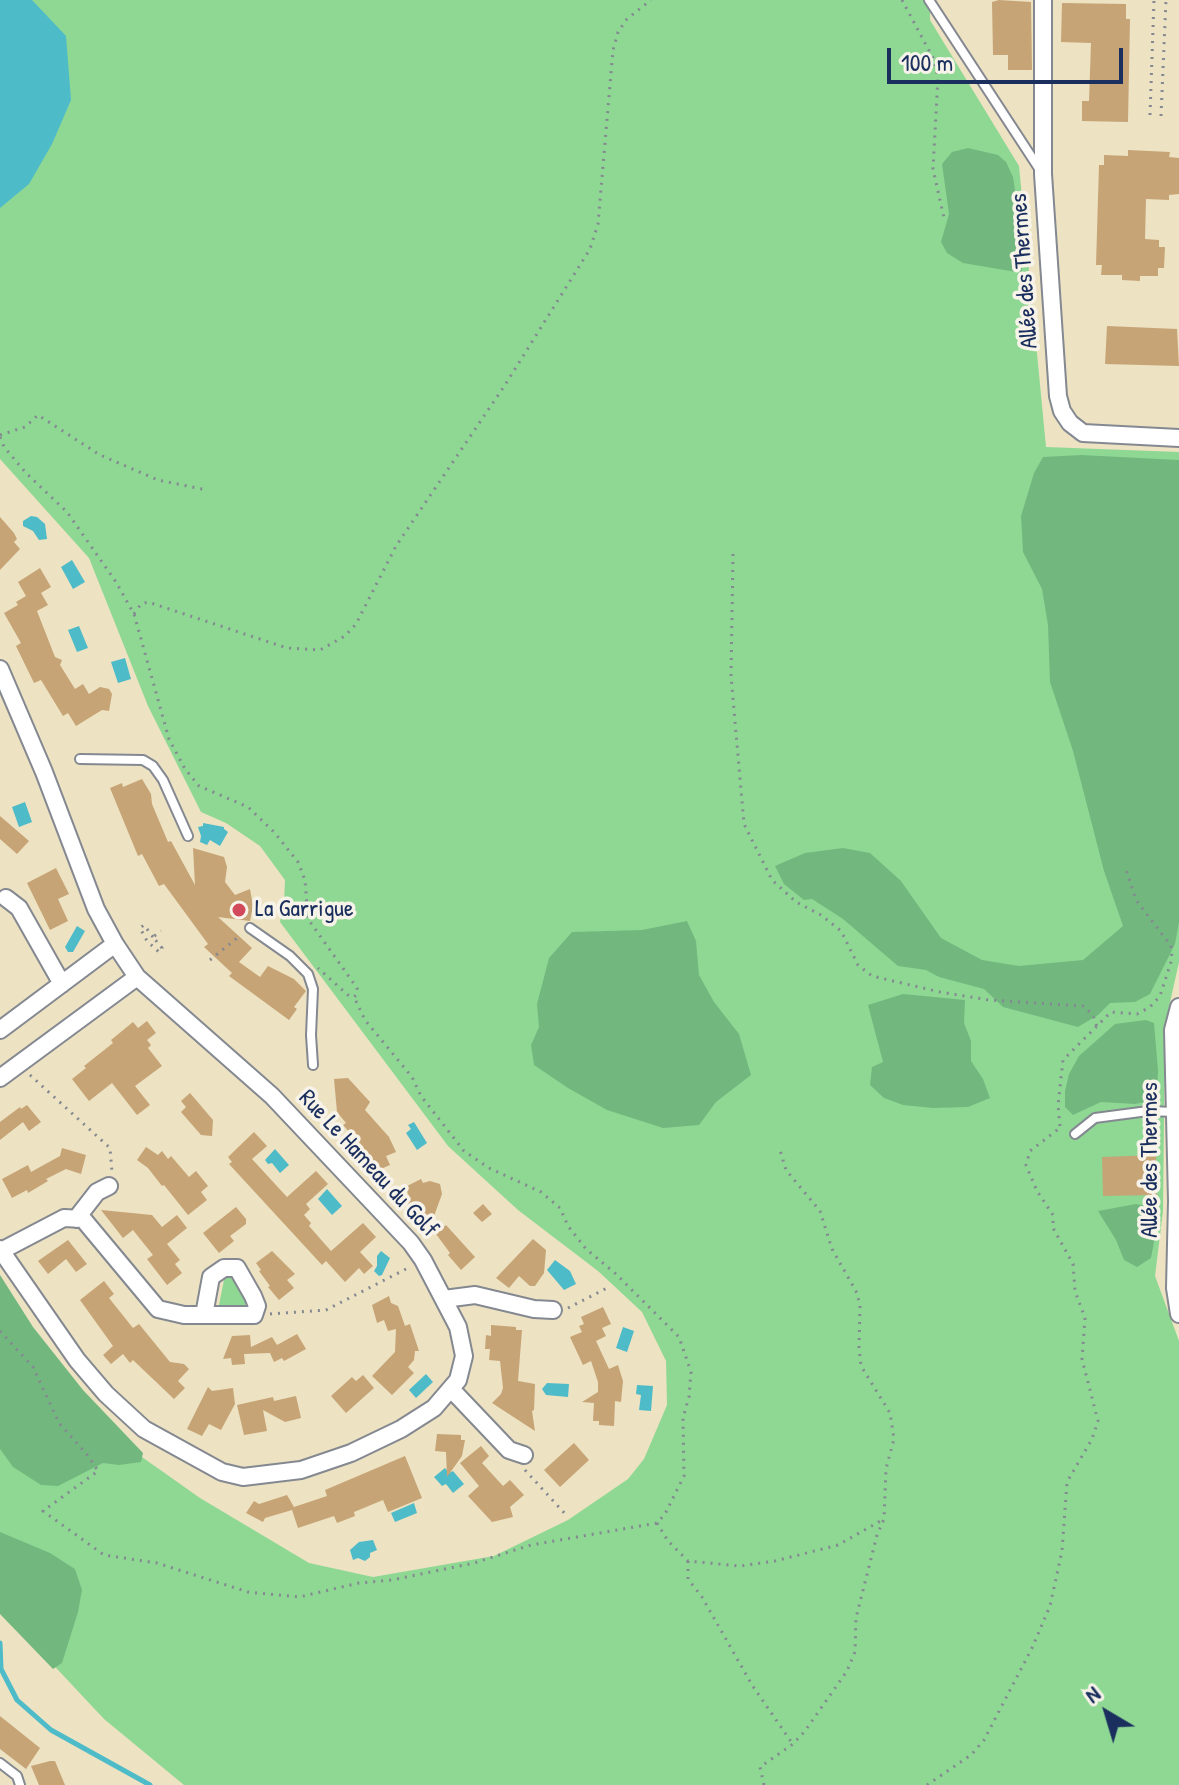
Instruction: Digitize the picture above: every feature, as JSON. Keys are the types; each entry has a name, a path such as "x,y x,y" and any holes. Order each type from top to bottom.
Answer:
{"street":[{"name":"Allée des Thermes","path":"1043,0 1043,174 1058,396 1062,411 1070,423 1083,433 1179,438"},
{"name":"Rue Le Hameau du Golf","path":"0,669 44,772 96,909 115,944 137,977 272,1096 363,1190 423,1260 458,1327 464,1356 452,1390"},
{"path":"0,703 17,709"},
{"path":"6,898 19,908 62,984"},
{"path":"0,1030 115,944"},
{"path":"0,1078 137,977"},
{"name":"Allée des Thermes","path":"1179,1007 1173,1030 1177,1201 1175,1288 1179,1314"},
{"path":"76,1219 97,1192 109,1186"},
{"path":"204,1315 211,1277 224,1268 237,1268 257,1306 254,1315 204,1315 184,1315 158,1309 83,1219 64,1218 1,1250 77,1360 106,1394 144,1429 222,1472 243,1477 301,1470 351,1453 401,1429 434,1408 452,1390 509,1450 524,1455"},
{"path":"444,1299 475,1295 534,1309 553,1310"}],"lane":[{"path":"929,0 1043,174"},
{"path":"80,759 143,760 153,766 163,780 188,836"},
{"path":"250,928 290,956 308,974 313,989 313,1065"},
{"path":"1075,1134 1095,1118 1148,1111 1175,1112"},
{"path":"0,1763 17,1776 20,1785"}],"path":[{"path":"134,614 141,604 148,602 287,648 320,650 345,636 356,624 396,546 505,385 590,249 598,224 613,50 618,32 627,19 651,0"},
{"path":"902,0 933,58 938,77 933,169 944,218"},
{"path":"1150,115 1154,0"},
{"path":"1161,116 1166,0"},
{"path":"32,411 100,455 158,480 207,490"},
{"path":"4,447 0,436 25,427 38,415"},
{"path":"0,442 26,473 67,512 116,582 134,614 169,739 185,769 199,786 248,807 274,832 298,862 305,880 308,919 357,988 357,994 349,996 319,967 308,974"},
{"path":"733,554 731,676 744,824 772,880 796,902 821,915 841,931 858,965 872,976 989,1000 1083,1006 1093,1015 1097,1027"},
{"path":"1075,1134 1061,1127 1058,1121 1063,1060 1111,1012 1137,1014 1150,1007 1160,996 1172,959 1171,946 1136,900 1126,869"},
{"path":"144,925 153,937 162,948 159,952 147,941 140,928 144,925"},
{"path":"210,960 250,928"},
{"path":"153,937 161,931"},
{"path":"19,1064 110,1148 113,1168 109,1186"},
{"path":"927,1785 971,1755 984,1740 1032,1648 1050,1606 1062,1551 1067,1482 1092,1439 1098,1421 1082,1359 1085,1318 1075,1291 1073,1264 1053,1228 1053,1215 1037,1191 1026,1165 1030,1151 1061,1127"},
{"path":"764,1785 760,1767 793,1744 827,1702 855,1652 856,1618 884,1519 886,1469 893,1430 890,1413 861,1366 857,1293 832,1249 820,1211 786,1170 780,1150"},
{"path":"254,1315 326,1310 423,1260"},
{"path":"553,1310 565,1310 609,1287"},
{"path":"0,1331 33,1367 59,1423 89,1457"},
{"path":"524,1455 524,1469 567,1516"},
{"path":"657,1523 668,1541 688,1561 704,1565 740,1566 775,1561 838,1545 884,1519"},
{"path":"688,1561 688,1579 702,1597 752,1685 793,1744"}],"green space":[{"path":"0,0 930,0 930,20 1019,166 1046,447 1179,452 1179,962 1165,1025 1163,1211 1155,1276 1179,1341 1179,1785 184,1785 104,1719 0,1608 0,1293 132,1450 200,1498 309,1563 373,1577 494,1556 568,1520 628,1479 644,1459 667,1405 666,1361 642,1312 598,1271 518,1210 448,1146 280,922 285,880 260,846 226,823 201,812 148,706 89,558 0,459"},
{"path":"968,148 998,155 1006,162 1013,177 1022,238 1022,273 963,263 947,253 941,242 949,214 942,164 952,152"},
{"path":"1081,455 1179,460 1179,922 1175,944 1150,994 1135,1002 1110,1003 1078,1027 1003,1007 984,989 939,977 926,970 898,966 843,919 812,899 804,900 784,884 775,866 805,853 843,848 870,853 901,881 941,938 982,960 1019,966 1083,960 1123,926 1104,871 1073,751 1050,682 1048,625 1042,589 1023,552 1021,516 1034,473 1043,457"},
{"path":"687,921 696,941 699,975 714,1002 739,1034 751,1075 716,1102 699,1125 663,1128 607,1110 534,1065 531,1045 539,1027 537,1004 549,958 572,932 642,930"},
{"path":"903,994 965,1000 964,1023 971,1041 971,1061 983,1079 990,1098 968,1107 903,1105 884,1098 870,1085 872,1067 883,1062 868,1005"},
{"path":"1146,1020 1154,1023 1157,1095 1151,1101 1135,1104 1101,1102 1073,1115 1065,1107 1065,1091 1069,1074 1079,1056 1115,1024"},
{"path":"1136,1204 1150,1207 1158,1221 1151,1258 1137,1267 1124,1260 1098,1211"},
{"path":"0,1275 33,1327 83,1390 143,1453 141,1462 119,1465 103,1463 58,1486 41,1485 13,1467 0,1449"},
{"path":"235,1277 247,1303 242,1308 218,1310 224,1280"},
{"path":"0,1532 50,1553 75,1569 82,1590 78,1612 62,1663 53,1669 0,1614"}],"water":[{"path":"0,0 32,0 66,36 71,100 52,144 29,184 0,208"},
{"path":"31,516 45,524 47,539 39,540 33,531 23,526 23,521"},
{"path":"72,560 85,582 73,589 61,567"},
{"path":"79,626 88,648 77,652 68,630"},
{"path":"125,658 131,679 118,683 111,662"},
{"path":"25,802 32,822 19,827 12,807"},
{"path":"203,823 224,827 228,832 220,846 210,840 207,845 200,842 198,827"},
{"path":"77,926 85,931 73,952 68,952 65,947"},
{"path":"414,1122 427,1143 417,1150 406,1133 411,1129 408,1125"},
{"path":"275,1149 289,1165 280,1173 265,1160"},
{"path":"327,1189 342,1206 332,1215 318,1199"},
{"path":"381,1251 390,1258 379,1276 374,1271"},
{"path":"555,1260 570,1271 576,1284 564,1290 547,1270"},
{"path":"623,1327 634,1331 627,1352 616,1348"},
{"path":"426,1374 433,1382 416,1398 409,1390"},
{"path":"547,1383 569,1384 568,1397 546,1395 542,1389"},
{"path":"637,1385 653,1386 651,1411 639,1410 641,1395 636,1394"},
{"path":"445,1468 449,1473 453,1471 464,1484 453,1493 434,1477"},
{"path":"414,1503 417,1513 395,1522 391,1513"},
{"path":"373,1540 377,1550 370,1553 370,1557 365,1561 358,1558 353,1560 350,1550 359,1542"}],"building":[{"path":"992,2 1031,2 1032,70 1008,70 1008,55 993,55"},
{"path":"1062,3 1126,4 1126,19 1130,19 1128,122 1082,121 1082,101 1089,101 1091,43 1061,42"},
{"path":"1128,150 1170,152 1169,157 1179,158 1179,194 1169,195 1169,200 1146,199 1145,239 1159,240 1159,247 1165,247 1164,268 1158,268 1158,276 1140,276 1140,281 1122,280 1122,275 1101,275 1102,265 1096,265 1099,165 1104,165 1104,155 1128,156"},
{"path":"1107,326 1177,329 1179,366 1105,364"},
{"path":"0,517 14,533 17,539 14,542 20,549 0,570"},
{"path":"40,568 51,587 41,593 48,605 37,611 55,657 62,660 60,665 75,689 83,684 89,694 100,687 109,689 112,694 109,711 102,710 76,726 68,713 63,716 41,680 34,683 16,646 21,643 4,613 26,596 18,582"},
{"path":"142,779 151,794 168,842 171,841 195,885 193,848 224,857 227,867 225,882 235,895 250,889 253,906 250,921 218,917 252,948 239,962 260,977 268,966 294,979 306,991 289,1020 229,976 232,973 204,947 208,944 164,884 159,886 142,854 138,856 110,788 122,783 123,787"},
{"path":"0,816 29,841 17,854 0,839"},
{"path":"56,868 69,894 58,899 68,921 50,930 27,883"},
{"path":"147,1021 156,1033 147,1040 151,1045 148,1048 162,1066 135,1086 150,1105 137,1115 112,1083 89,1101 72,1079 133,1022 138,1028"},
{"path":"348,1078 370,1102 365,1110 389,1137 396,1152 386,1156 390,1165 374,1172 364,1150 357,1153 345,1141 352,1135 337,1112 334,1079"},
{"path":"190,1093 213,1120 212,1136 201,1135 181,1112 186,1107 181,1101"},
{"path":"27,1105 41,1122 29,1131 23,1122 0,1140 0,1122"},
{"path":"254,1132 267,1146 252,1159 287,1197 316,1171 328,1184 306,1204 310,1209 304,1215 311,1223 309,1226 331,1251 363,1223 376,1237 360,1252 373,1266 364,1274 359,1268 345,1282 326,1261 322,1265 229,1164 232,1162 228,1157"},
{"path":"146,1147 158,1155 162,1151 168,1159 171,1156 189,1177 196,1171 208,1186 201,1192 207,1200 188,1215 164,1185 137,1160"},
{"path":"62,1148 86,1155 81,1174 66,1169 28,1193 27,1190 12,1198 2,1179 28,1165 31,1172 60,1156"},
{"path":"1156,1155 1157,1195 1103,1196 1102,1157"},
{"path":"421,1179 423,1183 430,1181 440,1184 442,1194 430,1227 405,1200 409,1196 405,1187"},
{"path":"483,1204 492,1214 482,1222 473,1213"},
{"path":"236,1207 246,1219 246,1224 230,1236 234,1241 219,1253 203,1233"},
{"path":"101,1210 152,1215 162,1227 177,1215 187,1228 167,1244 180,1260 175,1264 182,1273 167,1285 147,1259 153,1255 133,1230 123,1238"},
{"path":"446,1225 475,1257 461,1270 436,1234"},
{"path":"533,1239 546,1250 544,1273 535,1286 530,1286 519,1276 509,1288 496,1278"},
{"path":"68,1240 87,1264 76,1272 66,1259 48,1274 38,1261"},
{"path":"272,1251 295,1274 287,1280 294,1288 279,1300 268,1287 256,1263"},
{"path":"104,1281 114,1294 109,1298 133,1328 139,1324 170,1362 184,1364 189,1369 178,1381 185,1388 174,1399 133,1360 130,1363 123,1354 111,1364 103,1355 113,1346 80,1300"},
{"path":"389,1296 391,1303 398,1306 405,1326 410,1324 419,1351 415,1351 414,1360 408,1367 414,1373 392,1395 372,1376 395,1352 396,1329 388,1331 384,1320 377,1323 372,1305"},
{"path":"603,1307 611,1324 602,1328 606,1336 596,1341 609,1369 618,1365 623,1381 621,1402 615,1401 614,1426 599,1425 599,1421 593,1421 594,1403 582,1402 598,1392 598,1382 591,1361 583,1365 570,1337 582,1332 579,1326 584,1324 581,1317"},
{"path":"491,1325 522,1330 518,1381 535,1384 532,1411 535,1431 492,1403 503,1388 500,1361 489,1360 490,1349 485,1349 486,1335 491,1336"},
{"path":"297,1334 306,1349 284,1361 282,1358 274,1362 270,1353 244,1354 245,1364 232,1365 231,1358 223,1359 232,1336 250,1335 251,1347 272,1337 277,1345"},
{"path":"363,1375 374,1388 346,1413 331,1396 352,1377 356,1381"},
{"path":"208,1387 212,1391 233,1388 235,1404 221,1430 209,1424 202,1436 187,1429"},
{"path":"296,1396 301,1418 285,1422 263,1410 267,1431 244,1435 237,1405 273,1397 274,1401"},
{"path":"437,1434 461,1435 461,1440 465,1440 462,1456 447,1477 446,1452 435,1451"},
{"path":"574,1443 589,1460 560,1487 544,1470"},
{"path":"481,1446 489,1456 482,1463 503,1486 510,1480 524,1495 510,1507 513,1517 492,1522 468,1496 479,1486 460,1463"},
{"path":"405,1456 422,1498 388,1512 383,1500 337,1523 334,1516 298,1528 292,1510 265,1518 263,1522 246,1513 254,1501 259,1504 287,1495 294,1507 327,1496 325,1490"},
{"path":"0,1716 40,1748 26,1769 0,1749"},
{"path":"55,1761 65,1785 39,1785 31,1766"}],"waterway":[{"path":"0,1643 1,1669 17,1700 51,1730 150,1785"}],"place":[{"name":"La Garrigue","path":"239,910"}]}
